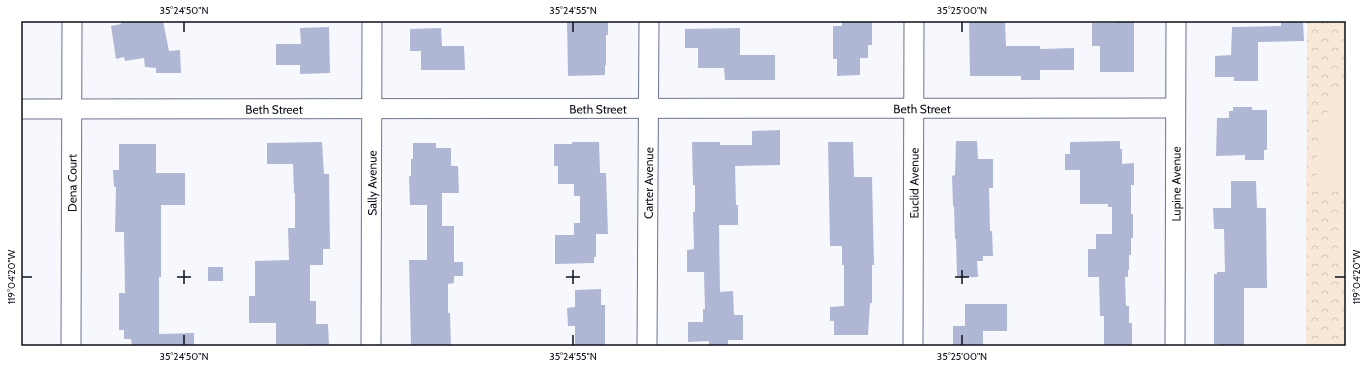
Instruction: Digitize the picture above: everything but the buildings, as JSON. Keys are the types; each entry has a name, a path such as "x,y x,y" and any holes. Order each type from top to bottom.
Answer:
{"street":[{"name":"Dena Court","path":"71,346 72,21"},
{"name":"Sally Avenue","path":"371,346 372,21"},
{"name":"Carter Avenue","path":"647,346 648,21"},
{"name":"Euclid Avenue","path":"913,346 914,21"},
{"name":"Lupine Avenue","path":"1175,346 1176,21"},
{"name":"Beth Street","path":"21,109 371,110 1175,108"}],"green space":[{"path":"1307,21 1346,21 1346,346 1306,346"},
{"path":"1346,83 1346,190 1317,190 1317,152 1320,131 1331,104"},
{"path":"1339,218 1346,218 1346,292 1339,266"}]}
